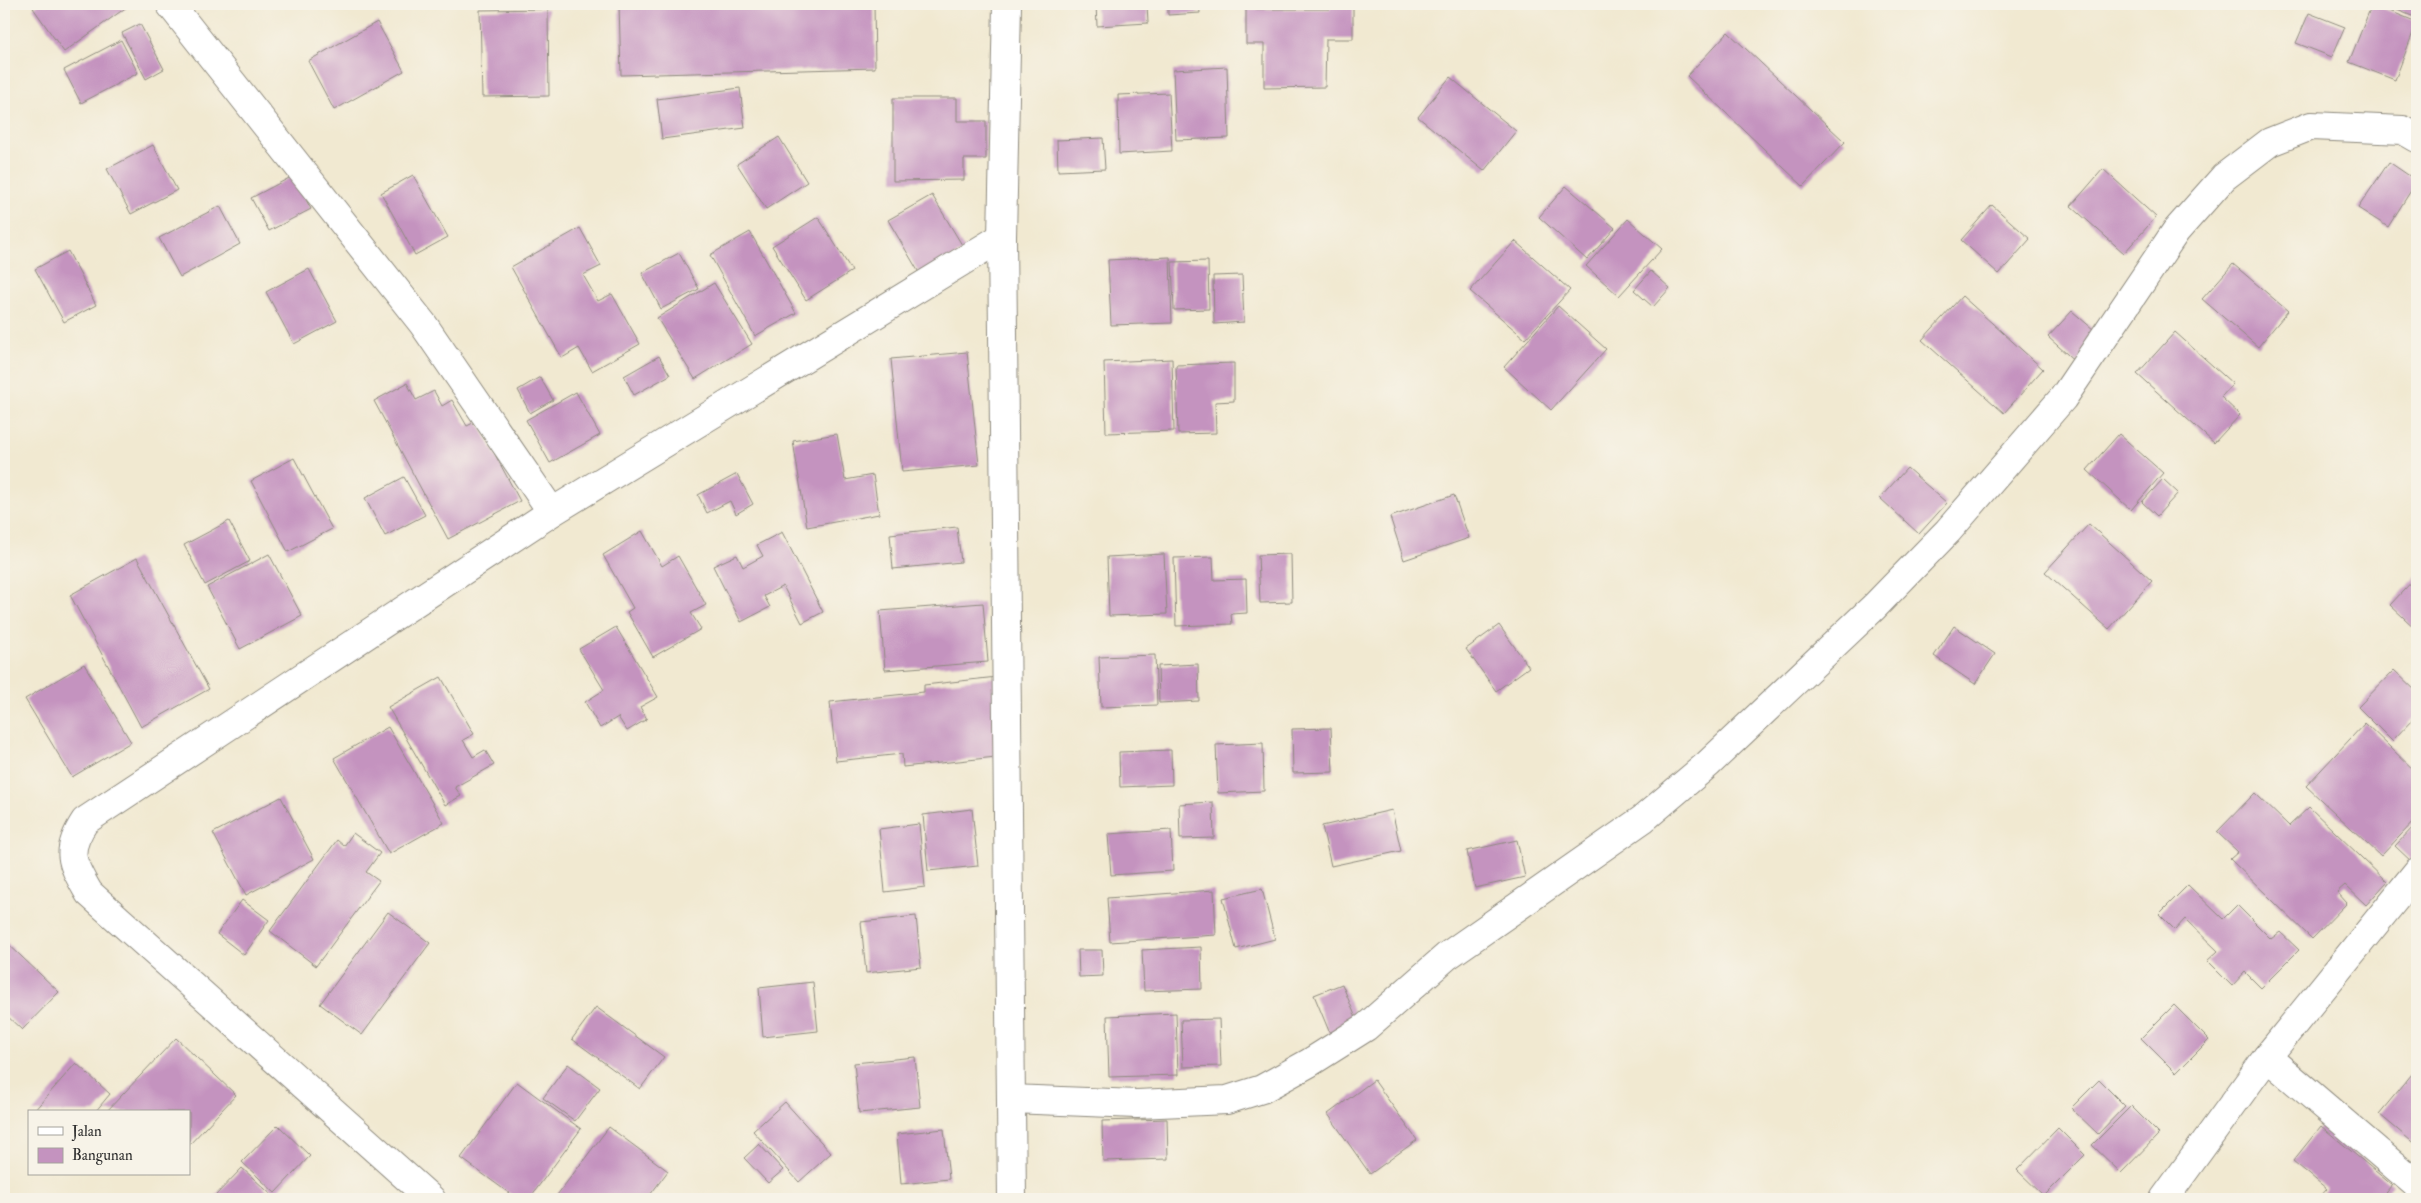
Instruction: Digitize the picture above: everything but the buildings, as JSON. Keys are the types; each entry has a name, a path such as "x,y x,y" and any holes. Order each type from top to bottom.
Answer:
{"street":[{"path":"170,4 423,324 552,512"},
{"path":"1007,4 1002,238 1012,1199"},
{"path":"1011,1099 1137,1104 1227,1100 1262,1089 1309,1063 1366,1027 1447,956 1643,819 1708,764 1874,606 1948,531 2064,398 2176,231 2224,177 2270,142 2311,126 2403,130 2417,138"},
{"path":"431,1199 89,893 74,866 72,851 74,837 85,821 552,512 1002,238"},
{"path":"2164,1199 2267,1057 2417,872"},
{"path":"2267,1057 2417,1185"}]}
